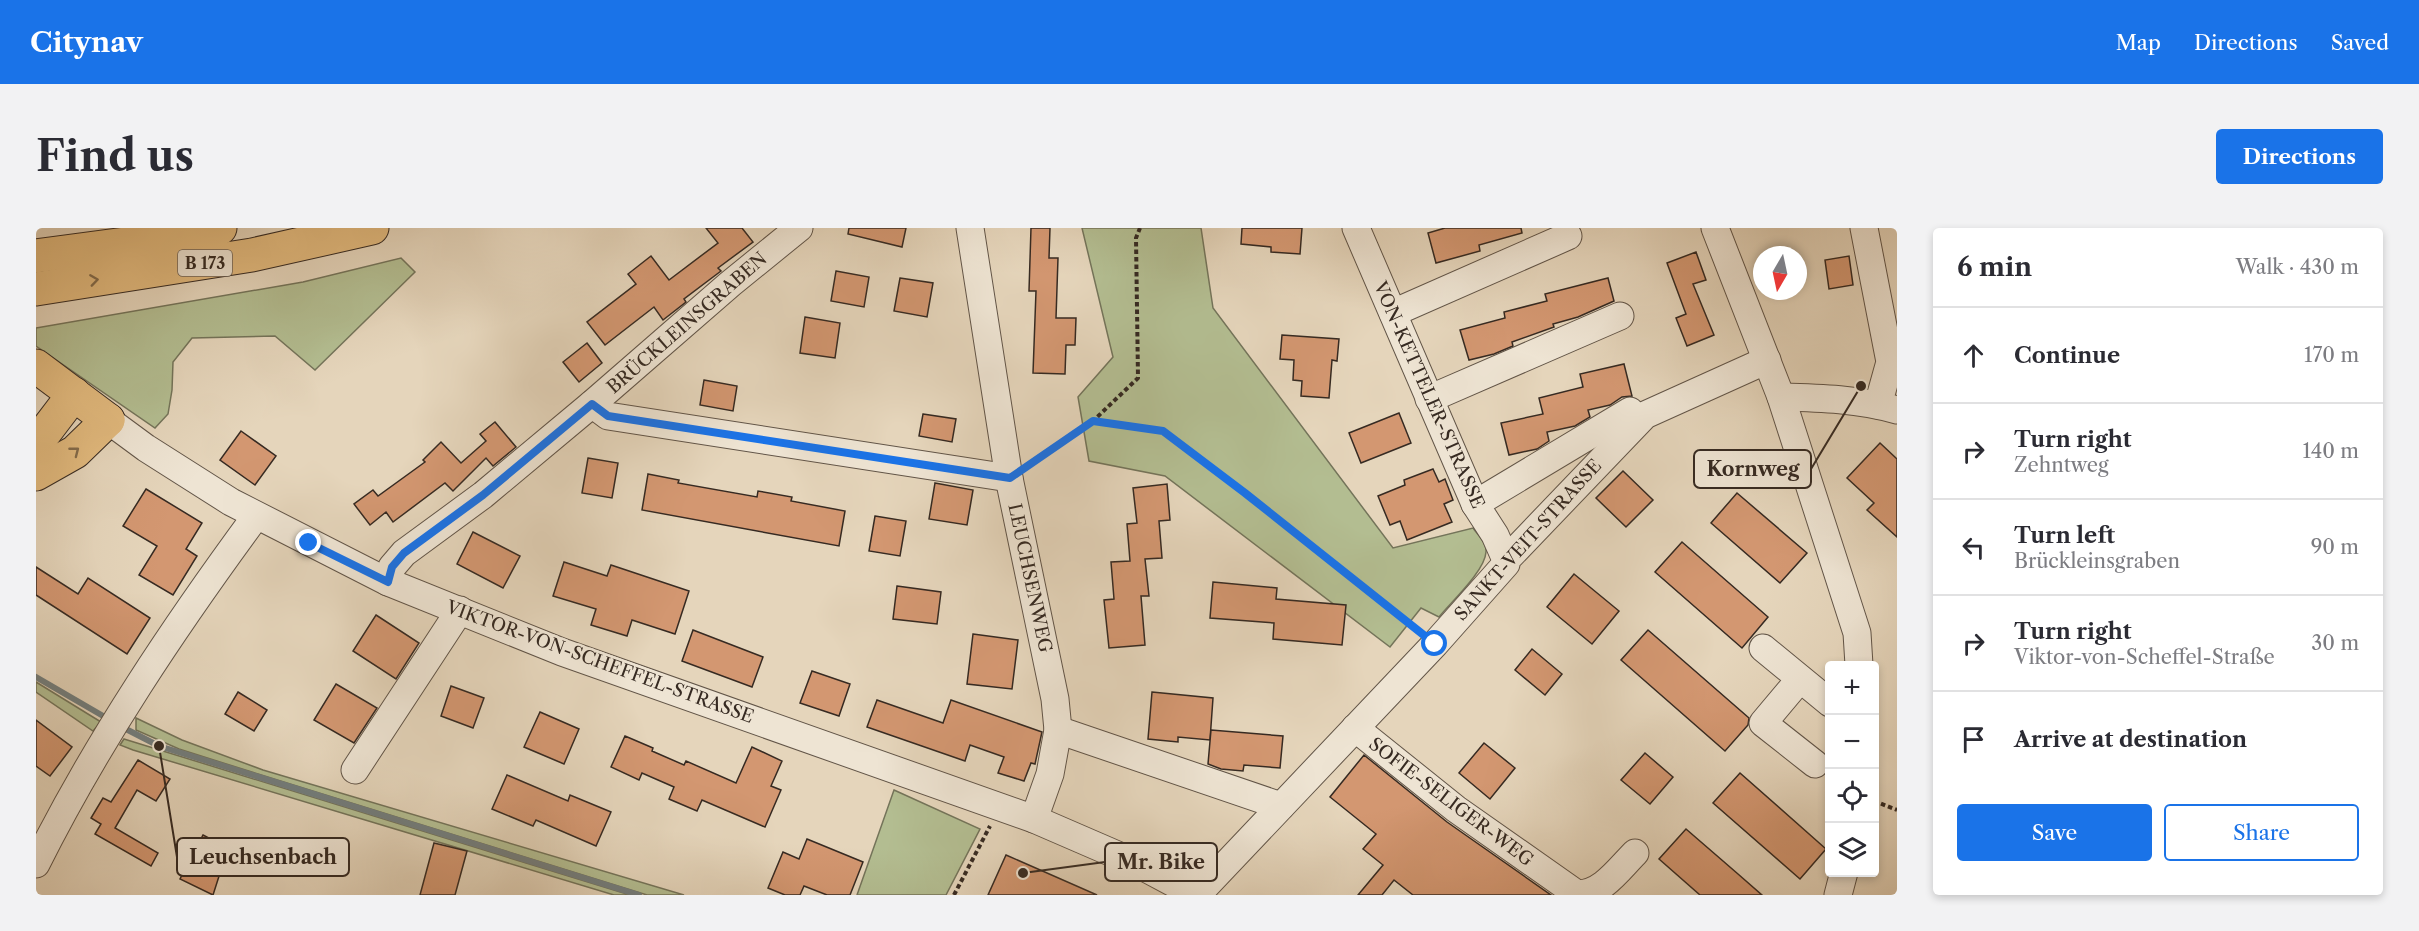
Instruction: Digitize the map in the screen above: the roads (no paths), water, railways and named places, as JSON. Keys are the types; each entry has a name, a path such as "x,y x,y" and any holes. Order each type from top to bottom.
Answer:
{"main road":[{"name":"B 173","path":"36,256 148,241 220,228"},
{"name":"B 173","path":"36,289 252,255 372,228"},
{"name":"VIKTOR-VON-SCHEFFEL-STRASSE","path":"36,366 108,420"},
{"path":"36,444 74,394"},
{"path":"36,474 75,452 108,420"}],"street":[{"name":"BRÜCKLEINSGRABEN","path":"388,582 392,567 404,553 483,495 799,228"},
{"name":"LEUCHSENWEG","path":"970,228 1010,478 1055,699 1058,730 1050,774 1034,819"},
{"name":"VON-KETTELER-STRASSE","path":"1356,228 1475,504 1495,535 1506,560"},
{"path":"1715,228 1781,397 1857,633 1859,661"},
{"path":"1781,397 1837,398 1888,407 1890,362 1864,228"},
{"path":"1393,313 1568,236"},
{"path":"1429,399 1620,316"},
{"name":"SANKT-VEIT-STRASSE","path":"1196,895 1435,644 1506,564 1506,560 1645,415 1767,360"},
{"path":"592,404 608,416 1010,478"},
{"path":"1475,504 1630,411"},
{"name":"VIKTOR-VON-SCHEFFEL-STRASSE","path":"108,420 174,466 256,516 388,582 562,652 1034,819 1138,864 1196,895"},
{"path":"36,864 56,824 156,657 256,516"},
{"path":"355,770 460,610"},
{"path":"1762,648 1825,699"},
{"path":"1800,679 1763,723 1815,764"},
{"name":"SOFIE-SELIGER-WEG","path":"1355,728 1456,809 1576,894 1596,891 1635,853"},
{"path":"1058,730 1281,806"},
{"path":"1838,895 1843,877"}],"waterway":[{"path":"36,677 110,720"},
{"path":"122,727 159,746 639,895"}],"place":[{"name":"Kornweg","path":"1861,386"},
{"name":"Leuchsenbach","path":"159,746"},
{"name":"Mr. Bike","path":"1023,873"}]}
